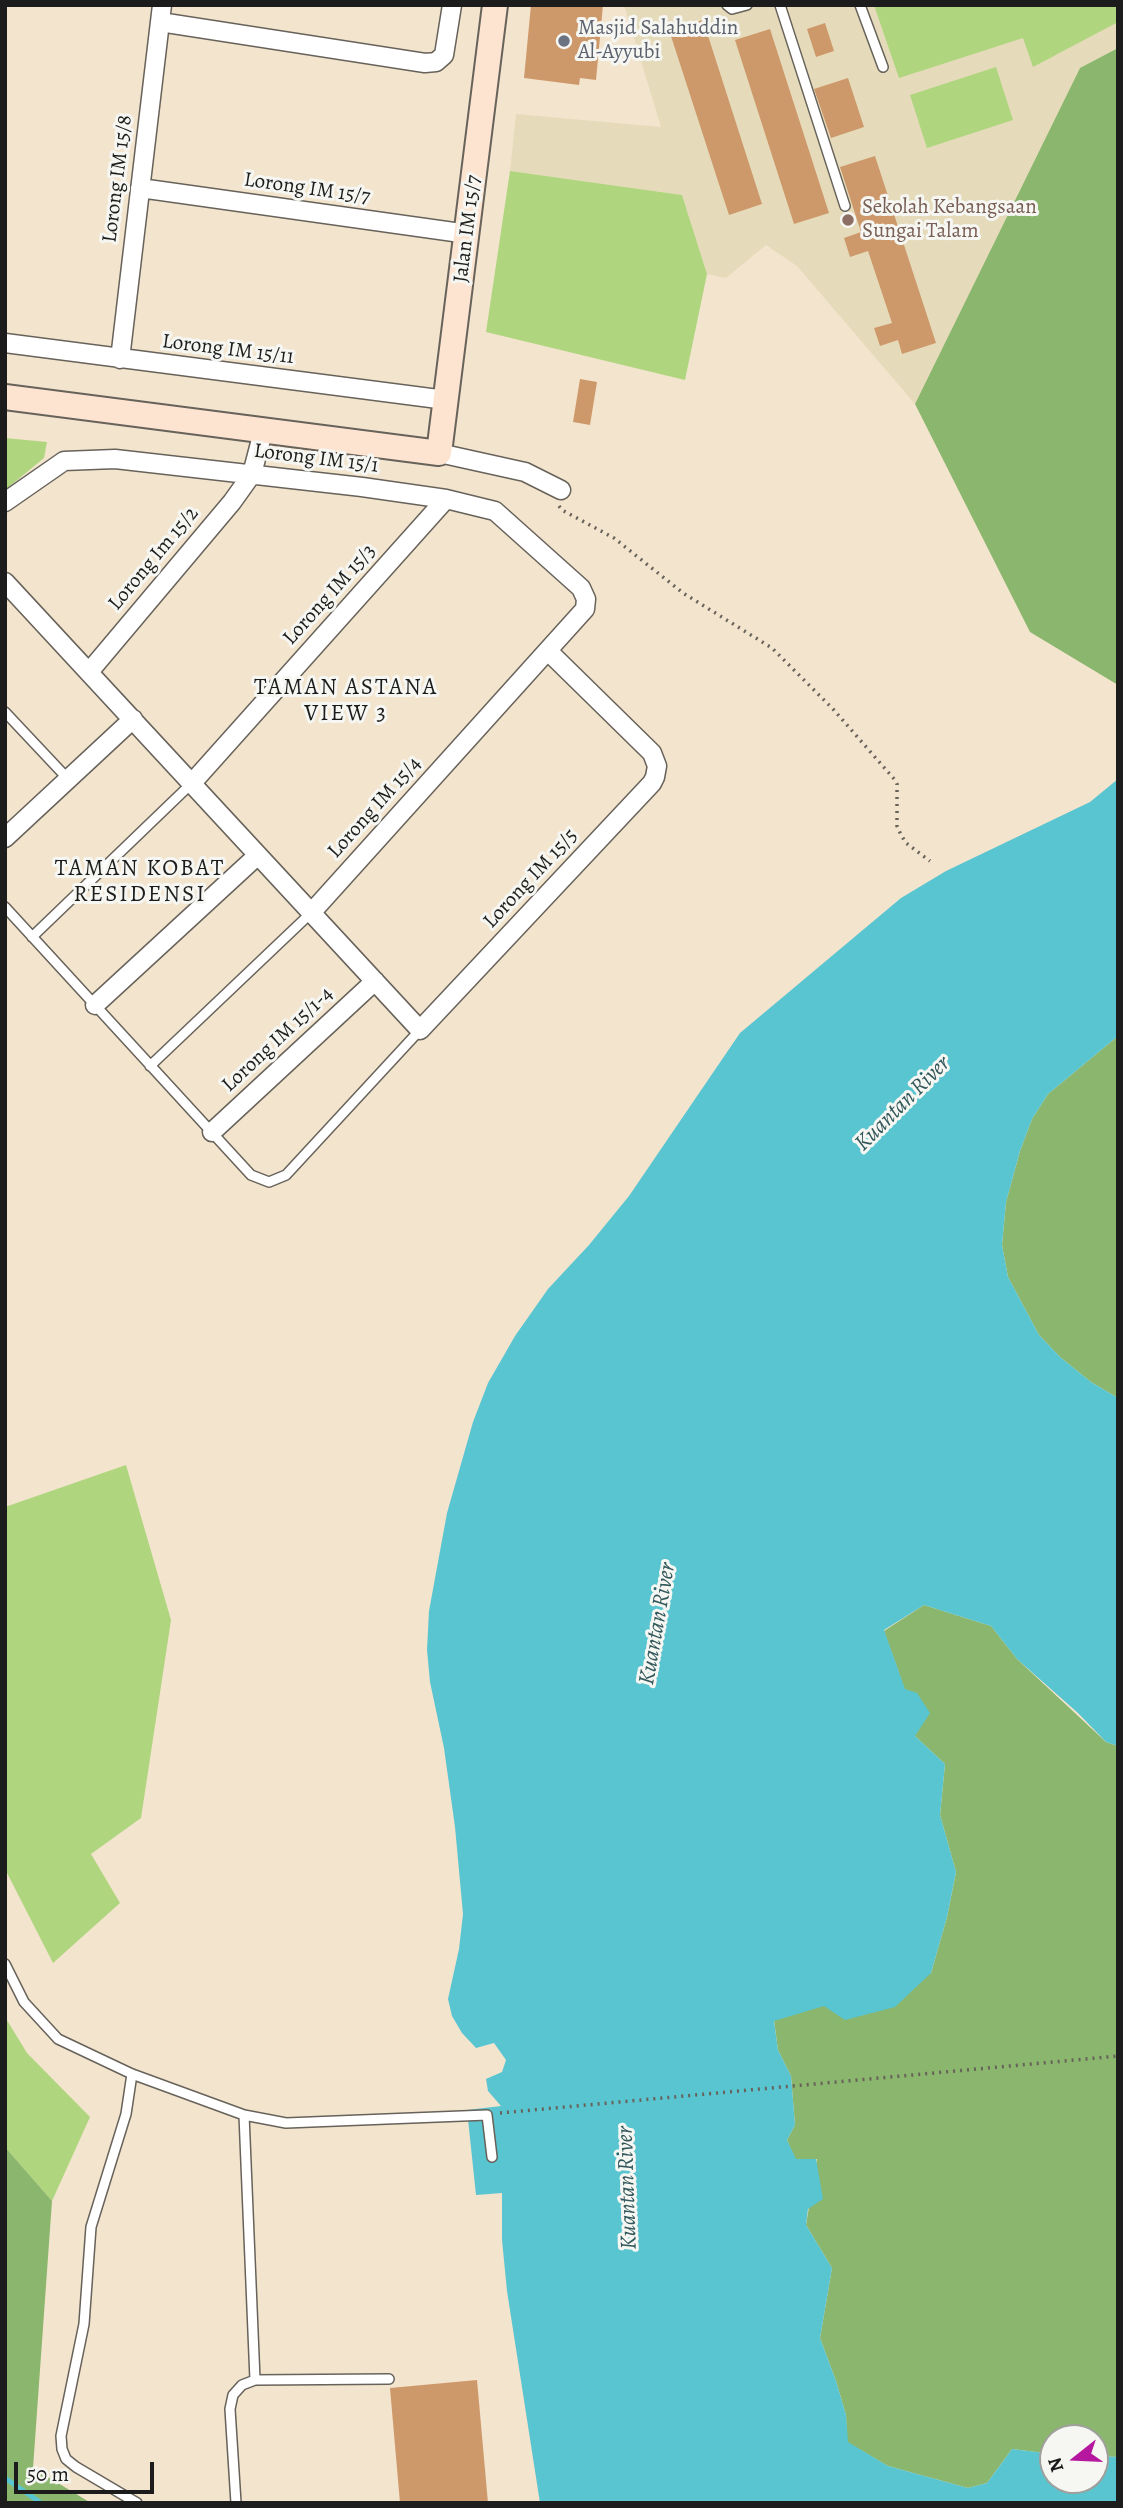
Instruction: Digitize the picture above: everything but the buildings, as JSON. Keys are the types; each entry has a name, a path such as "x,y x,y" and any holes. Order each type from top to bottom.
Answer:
{"street":[{"path":"161,14 425,63 436,62 444,55 452,5"},
{"name":"Jalan IM 15/7","path":"439,453 495,5"},
{"name":"Lorong IM 15/8","path":"120,359 161,14"},
{"name":"Lorong IM 15/7","path":"140,188 468,234"},
{"name":"Lorong IM 15/11","path":"5,343 446,400"},
{"path":"5,397 264,428 439,453 525,472 561,490"},
{"path":"252,474 264,428"},
{"name":"Lorong IM 15/1","path":"5,502 64,461 115,459 446,499 495,511 580,588 586,599 584,609"},
{"name":"Lorong Im 15/2","path":"89,672 252,474"},
{"name":"Lorong IM 15/3","path":"192,783 446,499"},
{"path":"5,582 420,1030"},
{"name":"Lorong IM 15/4","path":"311,912 584,609"},
{"name":"Lorong IM 15/5","path":"420,1030 652,783 657,766 652,753 548,651"},
{"path":"5,838 133,719"},
{"path":"95,1006 258,855"},
{"name":"Lorong IM 15/1-4","path":"212,1132 375,981"}],"lane":[{"path":"727,5 732,9 747,5"},
{"path":"780,5 845,206"},
{"path":"860,5 883,66"},
{"path":"5,712 68,779"},
{"path":"32,937 192,783"},
{"path":"5,907 251,1175 269,1181 286,1175 420,1030"},
{"path":"150,1066 311,912"},
{"path":"5,1964 24,2002 58,2039 132,2074 244,2115 286,2123 487,2115 492,2157"},
{"path":"132,2074 126,2114 91,2227 83,2324 61,2437 66,2459 76,2468 137,2503"},
{"path":"244,2115 254,2380"},
{"path":"236,2503 230,2409 233,2395 242,2385 254,2380 389,2379"}],"path":[{"path":"561,490 558,503 562,510 614,538 683,593 772,648 833,709 895,780 897,826 906,843 930,861"},
{"path":"499,2113 1118,2056"}],"shaded area":[{"name":"Sekolah Kebangsaan Sungai Talam","path":"624,5 1118,5 1118,48 1080,68 915,404 797,266 766,245 726,278 707,274 682,195 510,171 516,114 661,127"}],"green space":[{"path":"874,5 1118,5 1118,22 1033,67 1023,38 899,78"},
{"path":"1118,48 1118,685 1030,632 915,404 1080,68"},
{"path":"996,67 1013,120 927,148 910,95"},
{"path":"510,171 682,195 707,274 685,380 486,332"},
{"path":"5,438 47,442 44,458 5,490"},
{"path":"1118,1036 1118,1398 1091,1382 1060,1357 1039,1335 1008,1277 1002,1245 1006,1202 1032,1119 1048,1094"},
{"path":"126,1465 171,1620 141,1818 91,1854 120,1903 53,1963 5,1869 5,1507"},
{"path":"924,1605 991,1626 1017,1659 1106,1742 1118,1746 1118,2457 1109,2457 1109,2424 1039,2424 1039,2452 1012,2449 987,2483 968,2488 888,2466 847,2442 846,2415 820,2338 832,2268 806,2225 817,2159 795,2159 787,2140 795,2125 791,2076 778,2050 774,2020 931,1973 947,1917 956,1872 940,1815 945,1764 915,1736 905,1690 884,1631"},
{"path":"5,2017 27,2053 90,2117 52,2201 5,2147"},
{"path":"5,2147 52,2201 33,2468 91,2503 5,2503"}],"water":[{"name":"Kuantan River","path":"1118,779 1118,1036 1048,1094 1032,1119 1006,1202 1002,1245 1008,1277 1039,1335 1060,1357 1091,1382 1118,1398 1118,1746 1106,1742 1078,1713 1017,1659 991,1626 924,1605 884,1630 905,1689 917,1693 930,1713 915,1736 945,1764 940,1815 956,1872 947,1917 931,1973 895,2007 845,2020 824,2006 774,2021 778,2050 791,2076 795,2125 787,2140 796,2159 816,2159 823,2199 808,2209 806,2225 832,2268 820,2338 846,2415 848,2442 888,2466 968,2488 987,2483 1012,2449 1039,2452 1039,2494 1109,2494 1109,2457 1118,2457 1118,2503 540,2503 507,2291 502,2240 502,2193 476,2195 467,2110 501,2106 488,2091 486,2079 502,2072 506,2060 494,2043 476,2048 462,2033 452,2016 448,1999 459,1949 463,1914 455,1827 427,1650 429,1611 447,1513 473,1422 488,1383 515,1336 548,1289 629,1196 740,1033 901,898 946,871 1090,802"}],"waterway":[{"path":"5,2478 41,2503"}],"place":[{"name":"Masjid Salahuddin Al-Ayyubi","path":"564,41"},
{"name":"Sekolah Kebangsaan Sungai Talam","path":"848,220"}],"district":[{"name":"TAMAN ASTANA VIEW 3","path":"346,701"},
{"name":"TAMAN KOBAT RESIDENSI","path":"140,882"}]}
